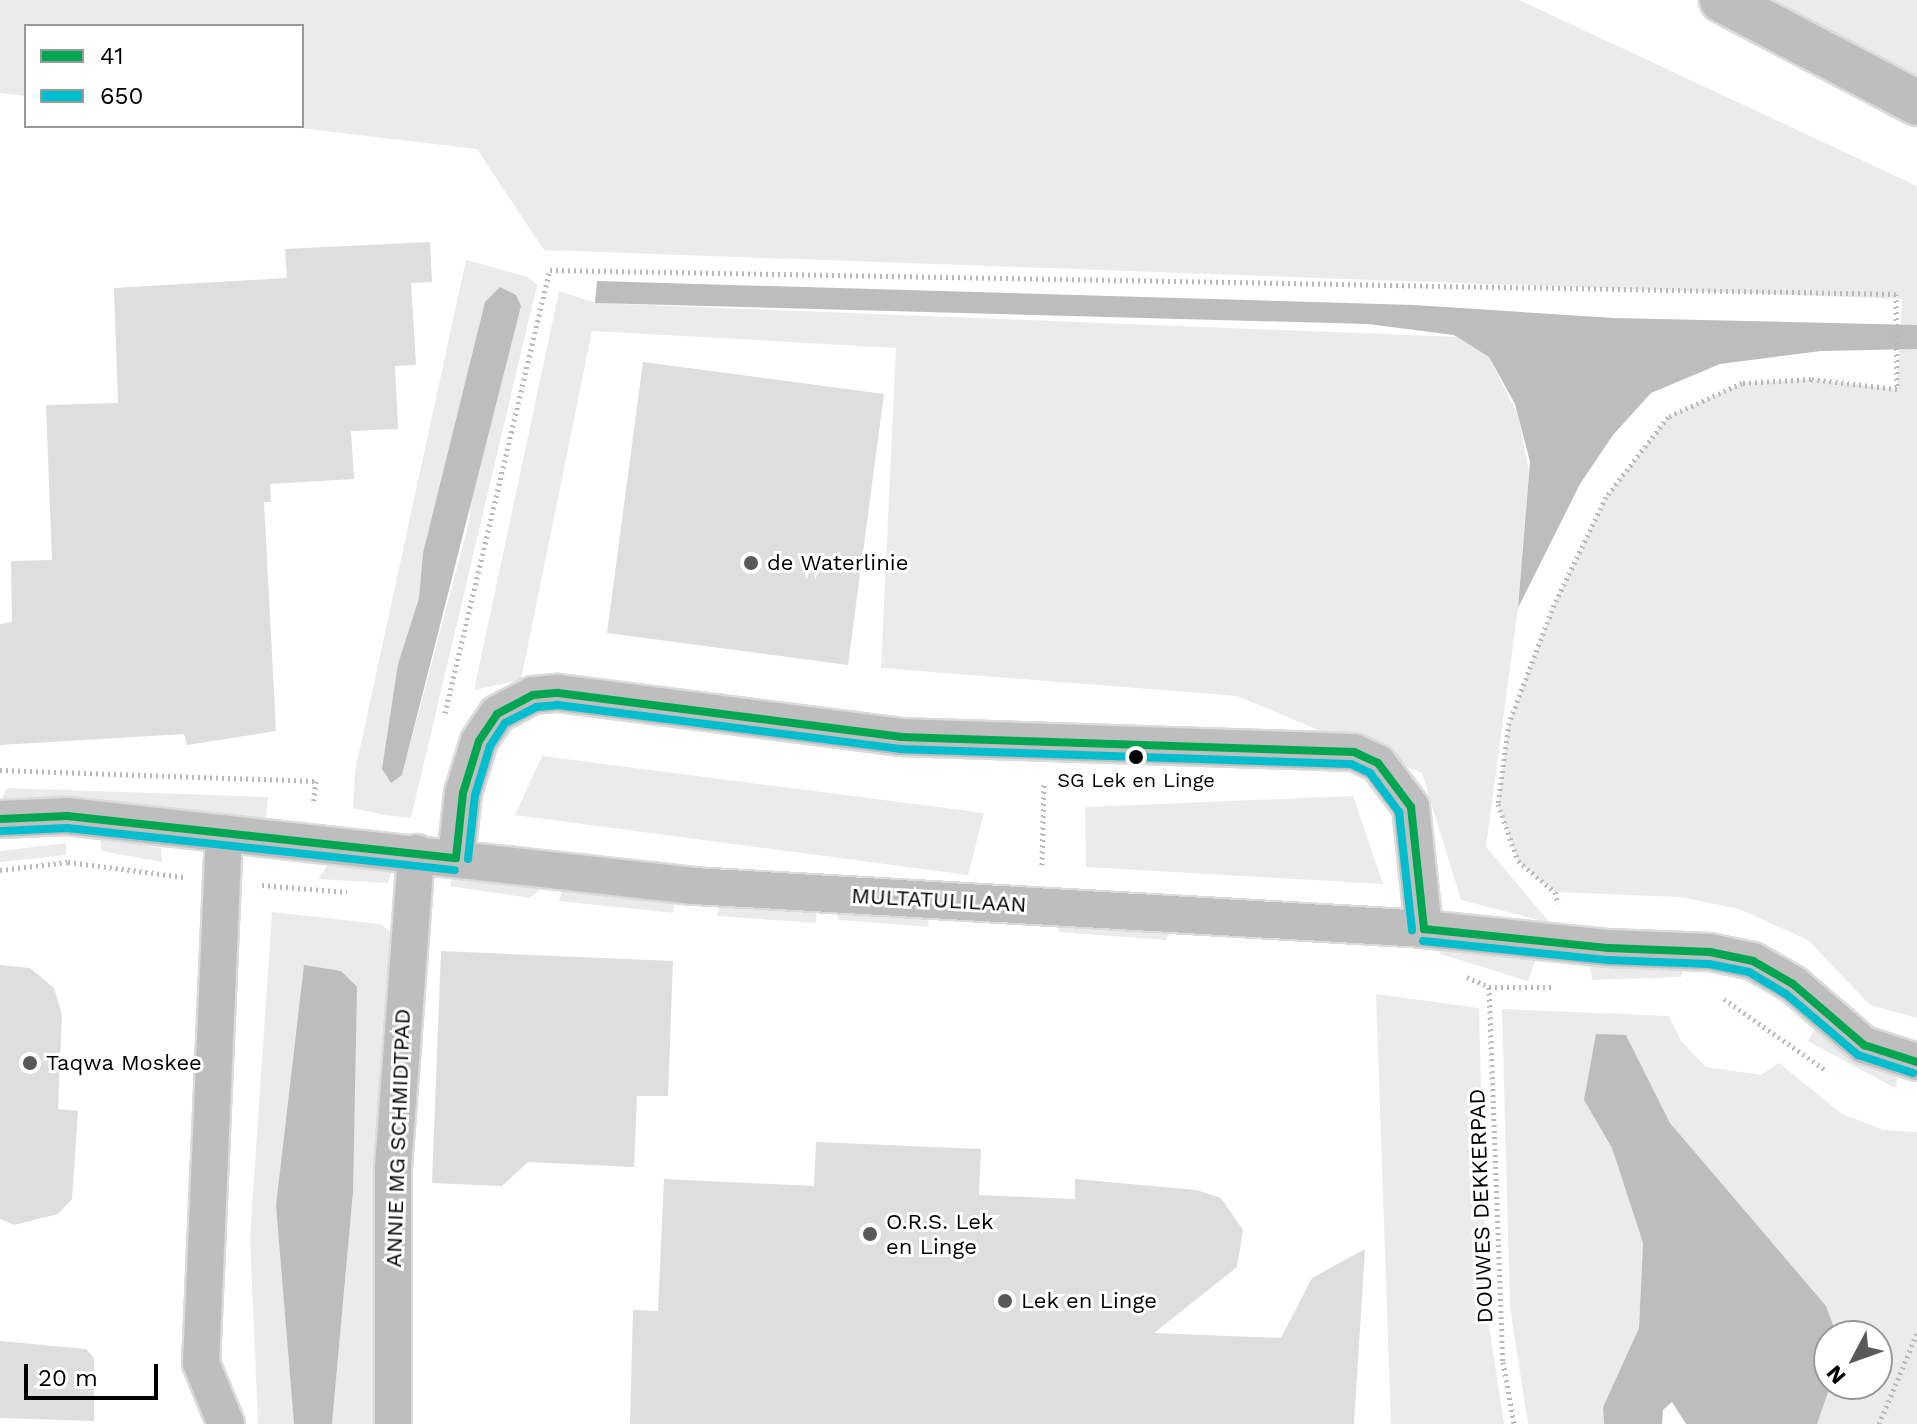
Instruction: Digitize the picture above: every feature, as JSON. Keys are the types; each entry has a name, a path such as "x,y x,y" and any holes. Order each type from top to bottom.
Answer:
{"main road":[{"path":"1722,0 1917,103"}],"street":[{"path":"456,858 463,793 479,741 497,714 533,695 558,693 900,737 1354,752 1378,763 1411,807 1424,929"},
{"name":"MULTATULILAAN","path":"0,819 67,816 694,886 1424,929 1568,944 1710,952 1753,961 1793,984 1864,1045 1917,1062"},
{"path":"224,833 201,1363 226,1424"},
{"name":"ANNIE MG SCHMIDTPAD","path":"393,1424 394,1153 416,853"}],"path":[{"path":"444,718 550,270 1896,294 1897,389 1811,379 1742,383 1668,417 1606,497 1554,605 1509,723 1498,804 1518,861 1555,892 1568,944"},
{"path":"1041,906 1045,742"},
{"name":"DOUWES DEKKERPAD","path":"1489,987 1503,1362 1514,1424"},
{"path":"1879,1424 1917,1333"}],"shaded area":[{"path":"0,0 1519,0 1917,186 1917,1018 1870,1005 1808,940 1739,909 1680,897 1555,892 1518,861 1498,804 1509,723 1554,605 1606,497 1668,417 1742,383 1811,379 1897,389 1902,299 544,250 477,149 299,128 304,128 304,24 24,24 24,96 0,93"},
{"path":"1917,0 1917,76 1770,1"},
{"path":"466,260 528,277 537,285 411,818 353,808 355,771","holes":["485,302 469,522 402,775 391,782 398,664 419,598 423,554"]},
{"path":"597,281 1414,305 1614,318 1917,325 1917,349 1821,351 1720,364 1651,393 1613,435 1580,484 1518,608 1530,462 1515,404 1489,357 1454,335 1368,324 595,303"},
{"path":"500,287 516,295 521,306 402,775 391,783 382,769 398,664 419,598 423,553 485,302"},
{"path":"559,291 596,303 1457,337 1489,357 1518,415 1529,472 1518,608 1486,847 1550,923 1461,900 1422,773 1237,696 881,668 896,348 592,331 521,680 474,690"},
{"path":"542,756 984,813 968,875 515,815"},
{"path":"7,788 268,797 266,818 0,803"},
{"path":"1353,796 1383,884 1086,867 1085,807"},
{"path":"101,837 161,848 162,862 101,851"},
{"path":"66,843 66,855 0,862 0,851"},
{"path":"327,866 392,870 388,883 318,879"},
{"path":"453,872 542,887 530,898 450,886"},
{"path":"562,891 675,900 673,913 559,901"},
{"path":"721,900 817,909 816,923 717,916"},
{"path":"837,908 928,916 929,927 839,920"},
{"path":"272,912 381,924 392,934 382,1038 377,1424 332,1424 353,1192 276,1206 294,1424 258,1424 250,1238"},
{"path":"1060,917 1172,929 1166,940 1059,932"},
{"path":"1438,944 1535,961 1528,981 1440,954"},
{"path":"1590,962 1685,965 1681,977 1592,980"},
{"path":"304,965 341,971 357,987 353,1192 332,1424 294,1424 276,1206"},
{"path":"1376,994 1479,1008 1487,1313 1504,1424 1391,1424"},
{"path":"1502,1009 1669,1016 1681,1041 1706,1067 1761,1075 1779,1063 1842,1114 1884,1130 1917,1132 1917,1424 1817,1424 1825,1400 1893,1400 1893,1320 1831,1320 1825,1306 1670,1123 1626,1035 1584,1100 1612,1148 1643,1243 1639,1328 1603,1407 1604,1424 1528,1424 1510,1307"},
{"path":"1815,1028 1898,1077 1895,1088 1808,1041"},
{"path":"1596,1034 1626,1035 1670,1123 1826,1306 1831,1320 1813,1320 1813,1400 1825,1400 1817,1424 1686,1424 1672,1402 1663,1410 1662,1424 1604,1424 1603,1407 1639,1328 1643,1243 1612,1148 1584,1100"}],"building":[{"path":"430,242 432,282 411,283 416,365 395,366 398,429 351,431 354,479 270,484 271,502 264,502 276,731 187,745 184,734 0,745 0,624 12,622 11,561 52,560 46,405 118,403 114,288 287,278 285,249"},
{"path":"643,362 884,394 848,665 607,633"},
{"path":"441,951 673,961 668,1096 637,1096 634,1167 528,1162 502,1186 432,1183"},
{"name":"Taqwa Moskee","path":"0,965 30,968 54,988 62,1015 58,1109 78,1111 72,1199 58,1214 14,1225 0,1219"},
{"path":"816,1142 981,1149 979,1195 1075,1199 1075,1179 1196,1190 1221,1198 1243,1230 1237,1267 1154,1333 1281,1338 1312,1278 1365,1249 1354,1424 630,1424 633,1310 658,1311 664,1179 814,1186"},
{"path":"0,1341 86,1349 94,1358 94,1421 0,1418"}],"transit line":[{"name":"41","path":"456,858 463,793 479,741 497,714 533,695 558,693 900,737 1354,752 1378,763 1411,807 1424,929"},
{"name":"650","path":"468,859 475,795 490,746 505,723 536,707 558,705 900,749 1351,764 1370,773 1399,812 1412,930"},
{"name":"41","path":"0,819 67,816 456,858"},
{"name":"650","path":"1,831 67,828 455,870"},
{"name":"41","path":"1424,929 1609,948 1710,952 1753,961 1793,984 1864,1045 1917,1062"},
{"name":"650","path":"1423,941 1608,960 1709,964 1749,972 1786,994 1858,1055 1913,1073"}],"place":[{"name":"de Waterlinie","path":"751,563"},
{"name":"SG Lek en Linge","path":"1136,757"},
{"name":"Taqwa Moskee","path":"30,1063"},
{"name":"O.R.S. Lek en Linge","path":"870,1234"},
{"name":"Lek en Linge","path":"1005,1301"}]}
